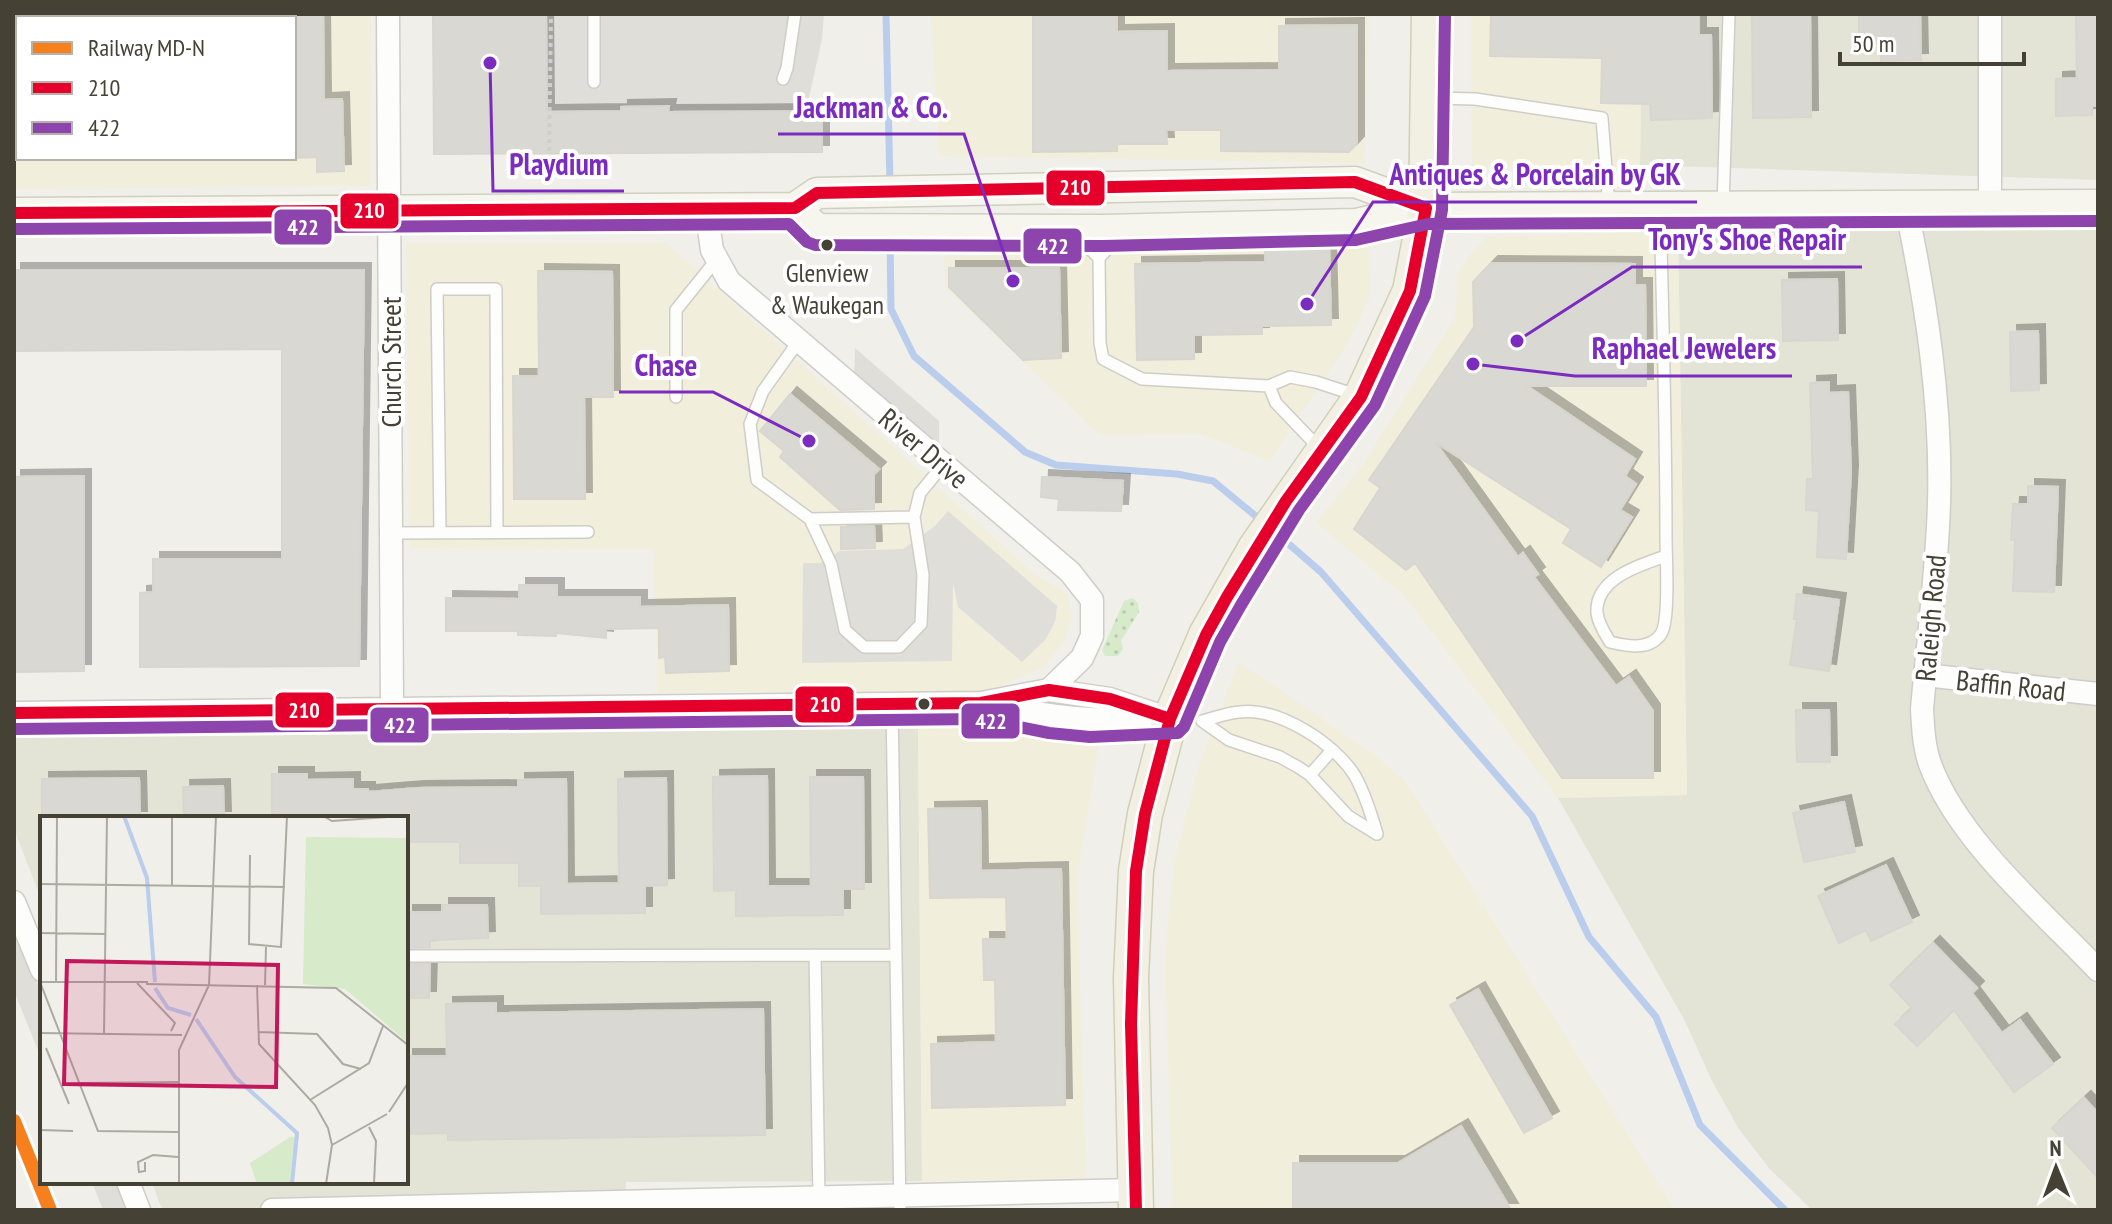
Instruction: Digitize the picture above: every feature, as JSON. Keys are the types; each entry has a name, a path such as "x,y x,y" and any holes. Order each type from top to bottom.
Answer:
{"main road":[{"path":"1136,1200 1131,1024 1136,871 1145,814 1170,719 1206,635 1256,547 1361,397 1410,291 1426,208 1429,14"},
{"path":"14,213 795,208 817,193 1355,182 1426,208"},
{"path":"795,208 817,229 1098,230 1356,224 1426,208 2098,205"}],"street":[{"name":"Church Street","path":"388,14 392,710"},
{"path":"1990,14 1990,206"},
{"name":"Raleigh Road","path":"1906,206 1921,280 1937,432 1939,502 1922,709 1924,740 1930,764 1942,790 1986,853 2098,970"},
{"name":"River Drive","path":"706,209 712,250 729,281 1070,572 1092,600 1092,636 1082,658 1049,690"},
{"name":"Baffin Road","path":"1925,675 2098,694"},
{"path":"14,713 981,703 1049,690 1110,699 1170,719"},
{"path":"981,703 1052,717 1101,721 1170,719"},
{"path":"14,902 40,965"},
{"path":"129,1184 139,1210"},
{"path":"272,1210 1136,1200"}],"lane":[{"path":"594,14 594,82"},
{"path":"783,79 795,14"},
{"path":"1723,207 1729,14"},
{"path":"1428,98 1475,99 1602,118 1609,208"},
{"path":"1660,207 1666,421 1666,556 1666,620 1661,634 1648,645 1626,646 1610,642 1597,613 1600,597 1607,586 1632,569 1666,556"},
{"path":"1099,258 1086,245 1098,230 1110,246 1099,258 1103,359 1142,379 1269,386 1290,377 1361,397"},
{"path":"676,397 676,310 717,259"},
{"path":"440,533 437,289 496,289 497,532"},
{"path":"798,342 763,391 750,424 757,480 810,519 831,564 845,630 864,647 899,647 921,624 923,575 914,517 920,493 943,465"},
{"path":"1269,386 1276,403 1323,453"},
{"path":"810,519 914,517"},
{"path":"391,533 588,532"},
{"path":"892,704 900,1203"},
{"path":"1240,711 1266,714 1294,723 1332,750 1353,773 1369,803 1377,834 1348,816 1310,775 1280,757 1229,740 1202,721 1240,711"},
{"path":"1310,775 1332,750"},
{"path":"815,955 815,1202"},
{"path":"408,956 896,955"}],"path":[{"path":"549,159 551,14"},
{"path":"925,92 929,107"}],"shaded area":[{"path":"14,14 371,14 371,186 14,189"},
{"path":"546,14 824,14 822,39 806,111 668,112 668,106 621,107 621,111 547,112"},
{"path":"931,14 1369,14 1364,163 939,156"},
{"path":"1471,14 1642,14 1640,165 1472,167"},
{"path":"1642,14 2098,14 2098,180 1640,165"},
{"path":"2098,225 2098,1210 1812,1210 1768,1167 1739,1129 1712,1081 1685,1021 1558,798 1687,795 1678,232"},
{"path":"1678,232 1687,795 1558,798 1404,595 1316,523 1362,466 1456,316 1457,275 1487,236"},
{"path":"1369,241 1370,296 1350,339 1270,461 1202,434 1100,435 946,288 944,256 1238,251 1261,243"},
{"path":"406,243 666,243 1033,573 1066,593 1072,616 1065,639 1045,667 986,692 658,692 653,549 410,548"},
{"path":"855,348 939,421 939,454 854,380"},
{"path":"948,511 1057,606 1055,622 1045,640 1022,662 958,607 953,582 952,661 802,663 803,563 820,563 840,551 903,549 935,526"},
{"path":"1239,662 1372,753 1405,781 1675,1210 1173,1210 1165,955 1175,859 1200,762"},
{"path":"918,723 922,1181 626,1182 625,1210 162,1210 153,1184 408,1184 408,816 40,816 40,896 14,829 14,729"},
{"path":"918,723 1102,725 1077,878 1086,1178 922,1181"},
{"path":"14,926 40,990 40,1055 14,991"},
{"path":"93,1184 119,1184 130,1210 103,1210"}],"green space":[{"path":"1133,598 1138,603 1139,612 1121,641 1123,649 1118,656 1105,656 1102,650 1124,601"}],"building":[{"path":"323,14 324,100 342,99 344,171 317,172 317,157 296,158 294,16"},
{"path":"433,14 546,14 547,112 621,111 621,107 669,106 668,112 822,111 822,152 434,154"},
{"path":"1033,14 1117,14 1117,32 1167,31 1167,71 1279,70 1279,26 1357,25 1357,143 1349,152 1221,151 1221,130 1166,130 1167,144 1117,144 1117,151 1033,152"},
{"path":"1491,14 1699,14 1699,35 1711,35 1712,118 1651,120 1650,104 1601,103 1602,58 1490,56"},
{"path":"1752,14 1810,14 1811,117 1753,118"},
{"path":"1859,14 1920,14 1921,60 1881,61 1880,43 1859,44"},
{"path":"2076,14 2098,14 2098,106 2092,106 2092,115 2056,116 2056,79 2077,78"},
{"path":"1329,248 1331,325 1262,326 1262,334 1194,335 1194,359 1137,360 1135,264 1265,262 1265,249"},
{"path":"1491,263 1635,264 1635,285 1645,285 1646,386 1527,386 1635,459 1625,476 1636,484 1620,510 1632,517 1601,567 1563,543 1571,529 1435,442 1518,557 1523,553 1538,574 1534,577 1616,686 1629,677 1653,711 1653,778 1562,778 1415,563 1406,570 1354,529 1380,488 1369,480 1474,327 1473,282"},
{"path":"949,268 1059,268 1061,358 1023,360 949,287"},
{"path":"14,270 364,270 359,666 140,667 140,593 153,592 153,559 282,559 282,349 14,351"},
{"path":"538,271 612,272 613,397 584,397 585,499 514,499 513,376 539,376"},
{"path":"1837,279 1838,340 1783,341 1782,280"},
{"path":"2038,331 2039,390 2011,391 2010,332"},
{"path":"1829,382 1829,393 1848,392 1851,472 1846,559 1817,557 1819,511 1806,510 1807,479 1813,479 1810,383"},
{"path":"790,394 879,469 874,474 874,509 840,510 780,457 784,451 760,431"},
{"path":"84,476 84,671 14,672 14,477"},
{"path":"1042,477 1123,481 1121,511 1058,510 1059,499 1041,497"},
{"path":"2028,486 2058,487 2054,592 2013,591 2013,504 2028,504"},
{"path":"874,526 875,548 841,549 841,527"},
{"path":"519,585 557,585 557,597 640,597 640,607 728,605 729,671 666,673 665,657 659,658 659,628 606,629 606,638 556,633 556,636 518,635 518,631 446,631 446,598 519,599"},
{"path":"1797,594 1839,600 1829,671 1790,665 1797,619 1794,619"},
{"path":"1796,710 1829,710 1830,762 1797,762"},
{"path":"272,774 307,774 307,780 353,779 353,789 368,789 368,792 518,787 518,780 566,779 567,884 619,883 618,779 666,778 667,885 645,886 645,913 541,914 541,886 519,886 519,863 460,863 460,842 408,842 408,816 272,816"},
{"path":"767,776 768,886 811,886 810,777 863,777 864,889 843,889 843,915 736,916 736,890 714,891 713,777"},
{"path":"139,778 140,816 42,816 42,779"},
{"path":"223,786 224,816 184,816 183,787"},
{"path":"1844,802 1855,852 1804,862 1793,813"},
{"path":"980,808 981,871 1061,869 1065,1105 932,1108 931,1044 996,1042 995,980 984,980 983,939 1007,939 1006,897 930,898 928,809"},
{"path":"1886,865 1912,922 1871,941 1866,930 1839,943 1818,896"},
{"path":"442,905 487,905 488,938 430,940 430,947 408,948 408,912 442,912"},
{"path":"1933,943 1977,988 1972,993 2002,1033 2020,1020 2053,1064 2014,1092 1954,1010 1917,1046 1895,1024 1912,1008 1890,985"},
{"path":"408,964 430,964 429,998 408,998"},
{"path":"1478,989 1552,1118 1524,1133 1450,1005"},
{"path":"496,1003 496,1013 763,1009 765,1135 448,1140 448,1133 408,1134 408,1056 447,1056 446,1004"},
{"path":"2084,1098 2098,1113 2098,1178 2052,1128"},
{"path":"1461,1126 1511,1210 1293,1210 1293,1163 1398,1163"}],"waterway":[{"path":"886,14 890,184"},
{"path":"890,236 891,309 914,356 1025,452 1056,465 1177,474 1213,481 1263,522"},
{"path":"1275,532 1321,572 1532,816 1589,937 1656,1017 1700,1125 1785,1210"}],"rail line":[{"name":"MD-N","path":"14,1121 50,1210"}],"transit line":[{"name":"422","path":"14,729 980,719 1049,733 1090,737 1178,733 1184,727 1220,642 1241,605 1299,510 1375,405 1425,296 1442,210 1445,14"},
{"name":"210","path":"14,213 795,208 817,193 1355,182 1426,208"},
{"name":"210","path":"1136,1210 1131,1024 1136,871 1145,814 1170,719 1206,635 1227,597 1286,501 1361,397 1410,291 1426,208"},
{"name":"422","path":"14,229 789,224 807,242 815,245 1103,246 1356,240 1428,224 2098,221"},
{"name":"210","path":"14,713 981,703 1049,690 1110,699 1170,719"}],"place":[{"name":"Playdium","path":"490,63"},
{"name":"Glenview & Waukegan","path":"827,245"},
{"name":"Jackman & Co.","path":"1013,281"},
{"name":"Antiques & Porcelain by GK","path":"1307,304"},
{"name":"Tony's Shoe Repair","path":"1517,341"},
{"name":"Raphael Jewelers","path":"1473,364"},
{"name":"Chase","path":"809,441"}]}
